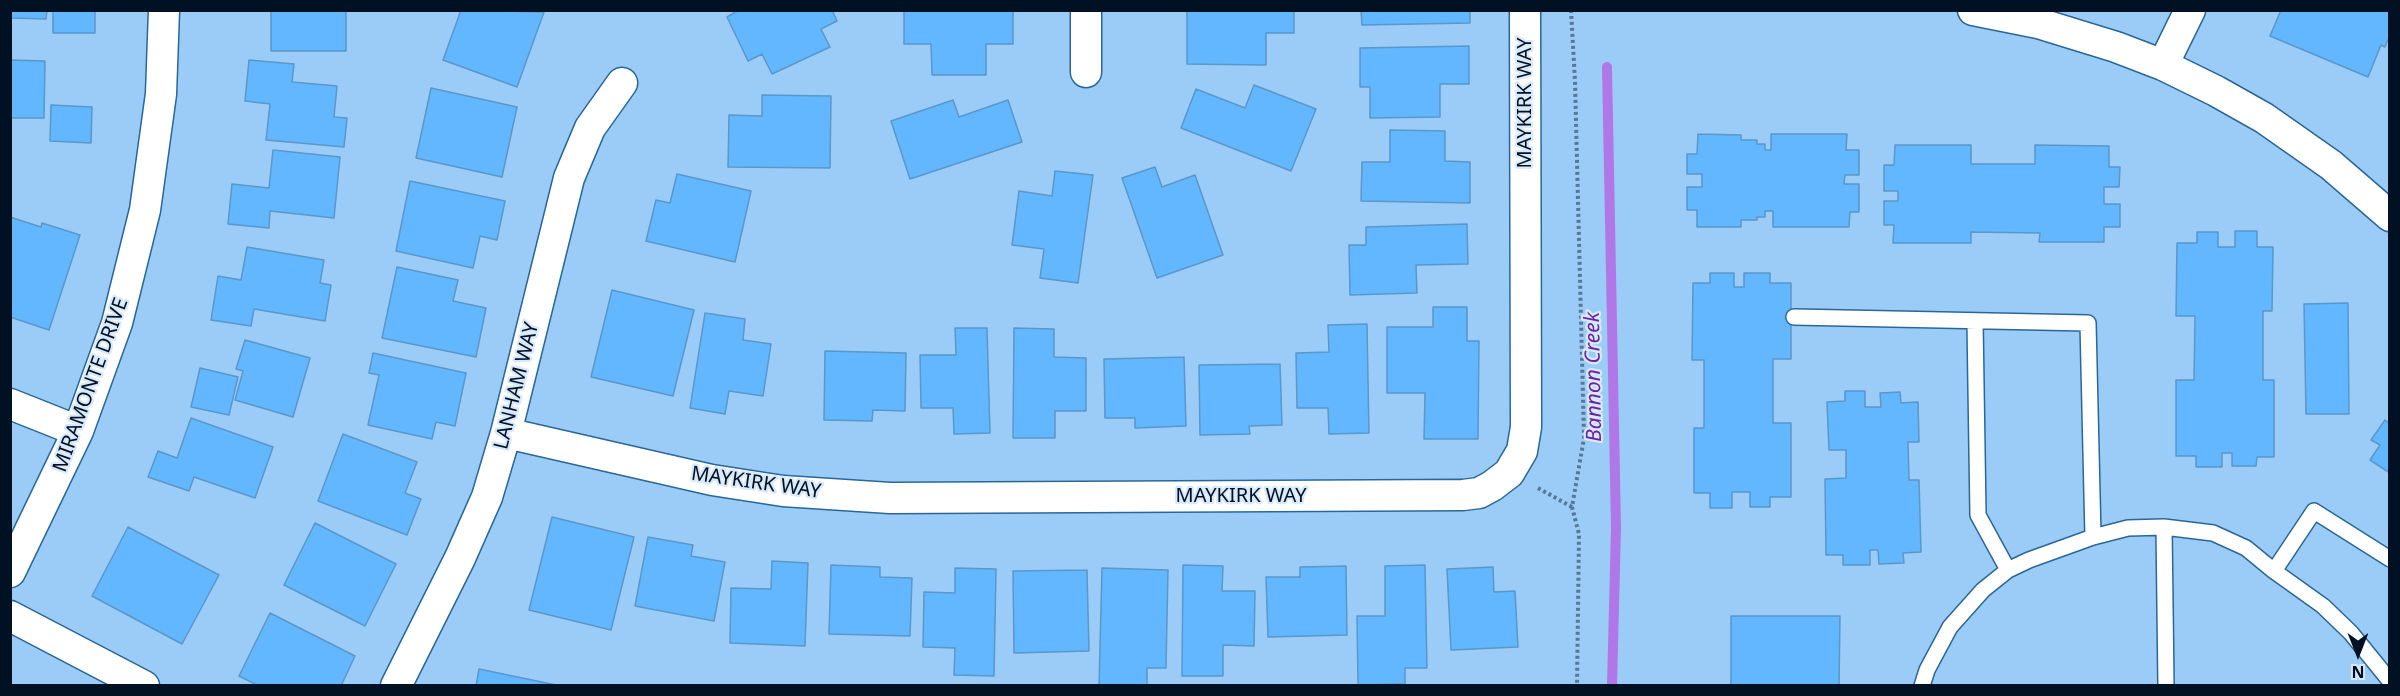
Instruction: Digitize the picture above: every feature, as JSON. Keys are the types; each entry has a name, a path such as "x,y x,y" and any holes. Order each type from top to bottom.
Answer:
{"street":[{"name":"MIRAMONTE DRIVE","path":"10,572 78,431 117,323 145,210 161,94 164,10"},
{"path":"1086,10 1086,72"},
{"name":"MAYKIRK WAY","path":"506,433 712,480 783,491 890,498 1479,493 1509,472 1522,451 1526,427 1525,10"},
{"path":"1973,10 2038,23 2116,47 2163,65 2264,118 2331,165 2390,216"},
{"path":"2163,65 2190,10"},
{"name":"LANHAM WAY","path":"396,686 465,548 487,497 506,433 569,178 590,128 622,82"},
{"path":"10,404 78,431"},
{"path":"10,616 144,686"}],"lane":[{"path":"1794,317 2088,322 2093,537"},
{"path":"1975,321 1978,515 2008,570"},
{"path":"2274,571 2314,511 2390,560"},
{"path":"2164,527 2166,686"},
{"path":"1922,686 1927,670 1950,627 1983,590 2008,570 2093,537 2128,528 2164,527 2212,532 2246,548 2323,606 2351,633 2389,679"}],"path":[{"path":"1571,10 1575,81 1584,438 1572,507 1579,534 1577,686"}],"building":[{"path":"10,10 47,10 46,19 10,18"},
{"path":"53,10 95,10 95,33 53,33"},
{"path":"271,10 346,10 346,51 271,51"},
{"path":"461,10 544,12 517,87 443,60"},
{"path":"739,10 832,10 837,21 821,29 830,47 772,74 762,54 748,61 727,17"},
{"path":"904,10 1013,10 1013,44 986,44 986,75 932,75 931,44 904,44"},
{"path":"1187,10 1294,10 1294,33 1266,33 1266,65 1187,64"},
{"path":"1361,10 1470,10 1470,23 1362,25"},
{"path":"2281,10 2390,10 2390,35 2385,47 2381,45 2368,77 2270,36"},
{"path":"1469,46 1469,84 1440,84 1440,117 1370,118 1370,87 1360,87 1360,48"},
{"path":"10,60 45,61 44,118 10,118"},
{"path":"249,60 294,64 292,82 337,86 334,117 347,118 344,147 266,140 270,104 245,101"},
{"path":"1254,85 1316,109 1291,171 1181,128 1196,89 1245,108"},
{"path":"431,88 517,107 502,177 416,158"},
{"path":"762,95 831,96 830,168 728,167 729,115 762,116"},
{"path":"953,100 959,117 1008,100 1022,142 910,179 891,121"},
{"path":"51,105 92,107 91,143 50,141"},
{"path":"1390,130 1445,131 1445,161 1470,162 1470,203 1361,201 1362,162 1390,162"},
{"path":"1698,134 1741,135 1741,140 1757,140 1757,144 1765,144 1765,150 1771,150 1771,134 1847,134 1846,150 1859,150 1859,175 1845,175 1844,184 1859,184 1859,212 1850,212 1849,227 1773,227 1773,211 1765,211 1765,217 1757,217 1757,220 1741,220 1741,227 1697,227 1697,210 1687,210 1687,187 1702,187 1702,174 1687,174 1687,154 1697,154"},
{"path":"1895,145 1971,145 1971,164 2035,164 2035,145 2109,146 2109,167 2120,167 2119,187 2104,187 2104,204 2120,204 2120,227 2104,227 2104,242 2039,242 2040,233 1971,232 1971,243 1893,243 1894,225 1884,225 1884,201 1898,201 1898,191 1884,191 1884,165 1894,165"},
{"path":"273,150 340,157 334,218 270,211 269,228 228,224 232,184 269,188"},
{"path":"1155,167 1162,187 1195,175 1223,255 1157,278 1122,178"},
{"path":"1055,171 1093,175 1078,283 1040,278 1044,249 1012,245 1019,191 1052,196"},
{"path":"677,174 751,191 735,262 646,241 656,200 670,203"},
{"path":"410,181 505,201 497,240 480,236 473,268 396,251"},
{"path":"10,217 41,227 42,223 80,235 49,330 10,317"},
{"path":"1467,224 1468,264 1416,265 1417,293 1350,295 1349,245 1366,245 1366,227"},
{"path":"2235,231 2257,231 2257,247 2273,247 2272,311 2263,311 2263,380 2274,380 2274,457 2257,457 2256,466 2232,466 2232,453 2222,453 2222,467 2196,467 2196,456 2176,456 2176,380 2194,380 2195,316 2176,316 2177,243 2197,243 2197,232 2218,232 2218,247 2235,247"},
{"path":"247,247 324,260 320,283 331,285 325,321 254,309 251,326 211,320 218,276 241,280"},
{"path":"397,267 458,280 453,301 486,308 476,357 382,338"},
{"path":"1710,273 1734,273 1734,287 1744,287 1744,273 1770,273 1770,283 1791,283 1791,359 1773,359 1773,423 1791,423 1791,497 1770,497 1770,507 1750,507 1750,492 1732,492 1732,508 1710,508 1710,493 1694,493 1694,428 1704,428 1704,360 1692,360 1693,283 1710,283"},
{"path":"612,290 694,310 673,396 591,377"},
{"path":"2348,303 2349,414 2306,414 2304,304"},
{"path":"1433,307 1467,307 1467,341 1479,341 1478,439 1424,439 1425,393 1387,393 1387,327 1433,327"},
{"path":"705,313 745,319 743,340 771,344 763,396 729,391 725,414 690,408"},
{"path":"1367,324 1369,433 1329,434 1328,408 1297,408 1296,353 1329,352 1328,325"},
{"path":"955,328 987,328 990,433 954,434 953,408 921,408 920,355 956,355"},
{"path":"1014,328 1054,329 1054,357 1086,358 1086,411 1055,411 1055,438 1013,438"},
{"path":"245,340 310,358 293,417 235,400 243,371 236,369"},
{"path":"825,351 906,353 905,411 873,410 872,421 824,420"},
{"path":"373,353 466,373 455,426 436,422 432,439 368,425 379,375 369,373"},
{"path":"1184,357 1186,426 1135,428 1135,418 1105,418 1104,359"},
{"path":"1280,364 1282,425 1249,426 1250,434 1200,435 1199,365"},
{"path":"200,368 238,377 229,415 191,407"},
{"path":"1845,391 1865,391 1865,407 1881,407 1880,393 1900,392 1901,403 1918,402 1919,442 1908,442 1909,480 1919,480 1921,552 1903,553 1904,563 1879,564 1878,550 1870,550 1870,565 1843,565 1843,555 1826,555 1825,479 1846,478 1846,450 1829,450 1827,402 1845,401"},
{"path":"191,418 273,447 255,498 194,477 189,491 148,477 158,451 177,458"},
{"path":"2385,420 2390,424 2390,473 2370,460 2380,445 2371,440"},
{"path":"343,434 417,462 405,493 421,499 407,535 318,501"},
{"path":"552,517 634,537 611,630 529,610"},
{"path":"315,523 396,564 365,626 284,585"},
{"path":"128,527 219,575 182,644 92,596"},
{"path":"648,537 693,545 691,556 725,562 714,621 635,606"},
{"path":"772,561 808,563 805,646 730,643 731,588 771,589"},
{"path":"831,565 880,567 880,577 912,578 910,636 829,634"},
{"path":"1183,565 1223,566 1222,591 1255,591 1254,646 1223,645 1223,676 1182,676"},
{"path":"1425,565 1427,668 1405,668 1405,684 1358,685 1357,616 1385,616 1385,566"},
{"path":"1346,566 1347,635 1268,637 1266,577 1300,577 1300,567"},
{"path":"1493,567 1494,592 1515,591 1518,647 1451,650 1447,569"},
{"path":"955,568 996,569 994,676 954,675 955,648 923,647 924,592 955,593"},
{"path":"1102,568 1168,570 1166,668 1147,668 1147,686 1099,686"},
{"path":"1087,570 1089,651 1014,653 1013,571"},
{"path":"270,613 355,656 341,686 259,686 239,676"},
{"path":"1731,616 1840,616 1839,686 1731,686"},
{"path":"479,669 561,686 476,686"}],"waterway":[{"name":"Bannon Creek","path":"1607,67 1616,528 1612,686"}]}
